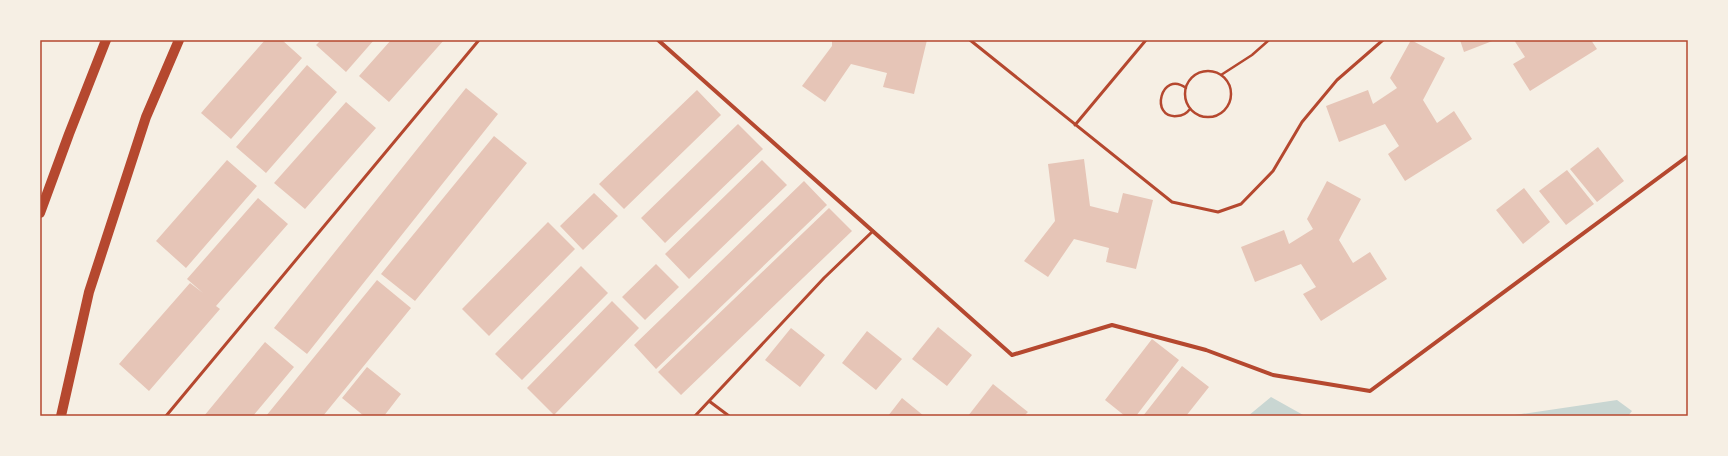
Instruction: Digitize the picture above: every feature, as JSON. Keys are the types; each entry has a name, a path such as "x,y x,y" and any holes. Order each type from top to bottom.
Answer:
{"main road":[{"path":"40,213 106,40"},
{"path":"61,416 89,292 146,117 179,40"}],"street":[{"path":"661,41 1012,355 1112,325 1206,350 1273,374 1370,391 1688,156"}],"lane":[{"path":"166,416 480,40"},
{"path":"970,40 1172,202 1218,212 1240,204 1273,171 1302,122 1337,80 1382,40"},
{"path":"1075,125 1146,40"},
{"path":"695,416 824,278 873,231"},
{"path":"709,401 729,416"}],"path":[{"path":"1220,75 1252,55 1269,40"},
{"path":"1205,71 1214,71 1223,75 1229,82 1232,91 1231,100 1227,108 1220,114 1212,117 1203,117 1190,109 1185,97 1186,88 1190,80 1196,74 1205,71"},
{"path":"1186,88 1178,84 1171,85 1165,89 1161,96 1160,103 1163,110 1168,115 1175,117 1182,116 1190,109"}],"shaded area":[{"path":"1271,397 1305,416 1248,416"},
{"path":"1617,400 1632,411 1628,416 1508,416"}],"building":[{"path":"265,40 282,40 302,58 231,139 201,113"},
{"path":"321,40 374,40 346,72 316,45"},
{"path":"391,40 444,40 389,102 359,76"},
{"path":"832,40 927,40 914,94 883,87 887,73 851,64 825,102 802,86 832,46"},
{"path":"1411,40 1445,58 1423,100 1437,123 1454,111 1472,139 1405,181 1388,154 1399,146 1385,124 1339,142 1326,106 1368,90 1373,104 1397,88 1390,78"},
{"path":"1460,40 1495,40 1464,52"},
{"path":"1514,40 1591,40 1597,49 1530,91 1513,64 1525,57"},
{"path":"307,65 337,92 266,173 236,147"},
{"path":"466,88 498,114 307,354 274,328"},
{"path":"697,90 721,115 624,209 599,184"},
{"path":"346,102 376,128 305,209 274,183"},
{"path":"738,124 763,149 665,243 641,218"},
{"path":"494,136 527,163 415,301 381,274"},
{"path":"1598,147 1624,181 1597,202 1570,169"},
{"path":"1084,159 1090,206 1118,213 1123,193 1153,200 1136,269 1106,262 1109,248 1074,239 1048,277 1024,261 1055,221 1048,164"},
{"path":"227,160 257,186 186,268 156,241"},
{"path":"762,160 787,185 689,279 665,254"},
{"path":"1567,170 1594,204 1566,225 1539,191"},
{"path":"804,181 827,205 656,369 634,345"},
{"path":"1327,181 1361,199 1339,240 1353,263 1370,252 1387,279 1321,321 1303,294 1316,287 1301,264 1255,282 1241,247 1284,230 1289,244 1313,229 1307,219"},
{"path":"1524,188 1550,222 1523,244 1496,210"},
{"path":"594,193 618,216 583,250 560,226"},
{"path":"258,198 288,224 216,306 220,309 149,391 119,364 190,283 203,293 187,279"},
{"path":"829,208 852,231 681,395 658,372"},
{"path":"548,222 575,249 489,336 462,309"},
{"path":"656,264 679,287 645,320 622,297"},
{"path":"581,266 608,293 522,380 495,354"},
{"path":"377,280 411,308 323,416 266,416"},
{"path":"612,301 639,328 554,415 527,388"},
{"path":"938,327 972,355 947,386 912,359"},
{"path":"791,328 825,355 800,387 765,360"},
{"path":"867,331 902,359 876,390 842,363"},
{"path":"1152,339 1179,360 1136,416 1125,416 1105,400"},
{"path":"265,342 294,367 253,416 204,416"},
{"path":"1182,366 1209,387 1186,416 1143,416"},
{"path":"367,367 401,394 384,416 364,416 342,398"},
{"path":"993,384 1028,412 1024,416 968,416"},
{"path":"902,398 924,416 888,416"}]}
